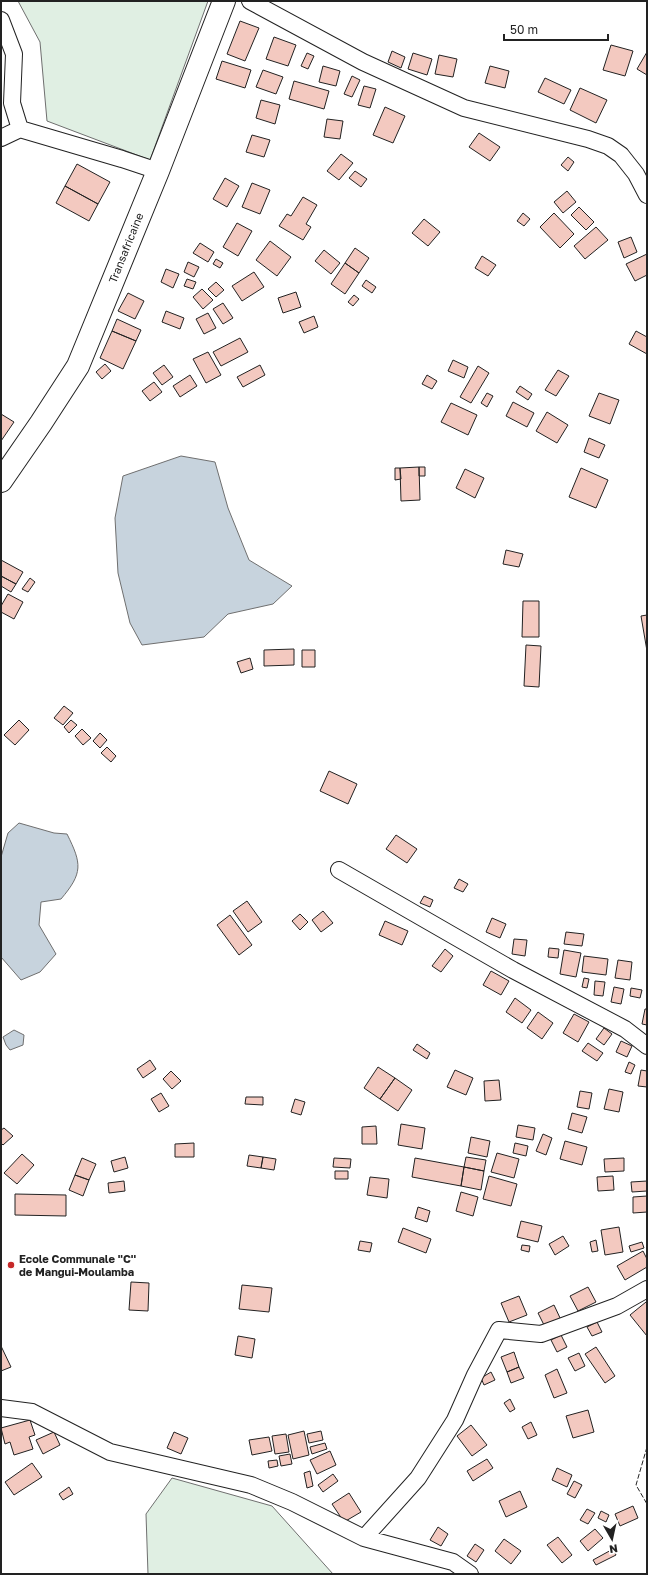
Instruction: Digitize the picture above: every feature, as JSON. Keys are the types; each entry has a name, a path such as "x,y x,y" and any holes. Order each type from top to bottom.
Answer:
{"highway":[{"name":"Transafricaine","path":"1,481 78,366 158,171 224,1"}],"street":[{"path":"250,1 363,62 464,108 588,139 608,146 621,155 633,170 647,195"},
{"path":"1,20 14,54 12,103 20,130"},
{"path":"1,138 20,130 122,159 158,171"},
{"path":"339,870 513,970 625,1029 647,1046"},
{"path":"364,1538 418,1478 455,1420 475,1375 499,1330 541,1334 616,1306 647,1289"},
{"path":"1,1408 32,1412 110,1452 251,1485 292,1502 364,1538 453,1562 470,1574"}],"green space":[{"path":"18,1 208,1 150,160 47,121 40,42"},
{"path":"172,1478 272,1506 333,1574 148,1574 146,1514"}],"shaded area":[{"path":"181,456 215,462 228,508 249,560 292,586 273,604 228,614 204,637 142,645 130,623 118,573 115,518 123,476"},
{"path":"19,823 54,833 67,834 75,853 78,868 77,875 61,899 41,902 39,925 56,954 40,972 21,980 1,957 1,857 8,833"},
{"path":"14,1030 24,1035 23,1045 10,1050 3,1037"}],"building":[{"path":"240,21 259,28 245,61 227,54"},
{"path":"274,37 296,45 288,66 266,59"},
{"path":"611,45 633,51 625,76 603,70"},
{"path":"392,51 405,57 401,68 388,62"},
{"path":"647,52 647,75 637,69"},
{"path":"307,53 314,56 308,69 301,66"},
{"path":"413,53 432,59 427,75 408,69"},
{"path":"439,55 457,59 453,77 435,74"},
{"path":"222,61 251,70 245,88 216,79"},
{"path":"323,66 340,71 336,86 319,82"},
{"path":"490,66 509,71 505,88 485,83"},
{"path":"263,70 283,77 276,94 256,87"},
{"path":"352,76 360,80 352,97 344,94"},
{"path":"545,78 571,90 564,104 538,92"},
{"path":"294,81 329,91 324,109 289,99"},
{"path":"364,86 376,89 370,108 358,105"},
{"path":"580,88 607,100 596,123 570,110"},
{"path":"261,100 280,105 275,124 256,118"},
{"path":"385,107 405,116 393,143 373,135"},
{"path":"327,119 343,121 340,139 324,137"},
{"path":"479,133 500,147 490,161 469,147"},
{"path":"252,135 270,140 264,157 246,152"},
{"path":"341,154 353,163 339,180 327,171"},
{"path":"568,157 574,162 568,171 561,165"},
{"path":"77,164 110,182 98,204 65,186"},
{"path":"355,171 367,179 361,187 349,178"},
{"path":"225,178 239,186 227,207 213,199"},
{"path":"252,183 270,190 260,214 242,207"},
{"path":"65,186 98,204 89,221 56,203"},
{"path":"567,191 576,202 563,213 554,202"},
{"path":"303,197 317,205 306,224 311,227 303,240 279,226 287,214 291,216"},
{"path":"579,207 594,222 586,230 571,215"},
{"path":"523,213 530,219 524,226 517,221"},
{"path":"554,213 574,234 560,248 540,227"},
{"path":"424,219 440,232 428,246 412,233"},
{"path":"237,223 252,231 238,256 223,247"},
{"path":"596,227 608,240 585,259 574,246"},
{"path":"631,237 637,252 624,258 618,242"},
{"path":"270,241 291,257 277,276 256,260"},
{"path":"200,243 214,252 208,262 193,253"},
{"path":"355,248 369,258 359,273 345,263"},
{"path":"324,250 340,263 331,274 315,261"},
{"path":"647,254 647,275 635,281 626,264"},
{"path":"482,256 496,265 488,276 475,268"},
{"path":"216,259 223,263 220,268 213,264"},
{"path":"188,262 199,267 194,277 184,272"},
{"path":"345,263 359,273 345,294 331,284"},
{"path":"166,269 179,274 173,288 161,282"},
{"path":"254,272 264,287 242,301 232,286"},
{"path":"187,279 196,282 193,289 184,286"},
{"path":"366,280 376,287 372,293 362,286"},
{"path":"216,282 224,290 216,297 208,289"},
{"path":"202,289 213,300 203,309 193,297"},
{"path":"296,292 301,307 283,313 278,298"},
{"path":"128,293 144,301 135,319 118,311"},
{"path":"354,295 359,299 353,306 348,302"},
{"path":"223,303 233,318 223,324 213,309"},
{"path":"166,311 184,318 180,329 162,322"},
{"path":"208,313 216,328 204,334 196,319"},
{"path":"314,316 318,327 304,333 299,322"},
{"path":"117,319 141,330 136,341 112,331"},
{"path":"112,331 136,341 123,369 100,358"},
{"path":"636,331 647,337 647,354 629,344"},
{"path":"240,338 248,352 221,366 213,352"},
{"path":"208,352 221,375 206,383 193,359"},
{"path":"453,360 468,367 464,378 448,371"},
{"path":"105,364 111,371 102,379 96,372"},
{"path":"164,365 173,377 162,385 153,373"},
{"path":"260,365 265,375 243,387 237,377"},
{"path":"478,366 489,373 471,403 460,397"},
{"path":"558,370 569,376 556,396 545,390"},
{"path":"190,375 197,386 180,397 173,386"},
{"path":"427,375 437,381 432,389 422,384"},
{"path":"154,382 162,392 150,401 142,391"},
{"path":"520,386 532,394 528,400 516,392"},
{"path":"487,393 493,396 487,407 481,403"},
{"path":"599,393 619,400 610,424 589,416"},
{"path":"513,402 534,413 527,427 506,416"},
{"path":"451,403 477,415 468,435 441,422"},
{"path":"547,412 568,425 557,443 536,431"},
{"path":"1,414 14,422 1,441"},
{"path":"589,438 605,445 599,458 584,452"},
{"path":"419,467 425,467 425,476 419,476"},
{"path":"419,467 420,500 401,501 400,468"},
{"path":"395,468 400,468 401,479 395,480"},
{"path":"581,468 608,480 596,508 569,497"},
{"path":"465,469 484,478 475,498 456,488"},
{"path":"506,550 523,554 519,567 503,564"},
{"path":"1,560 23,572 16,584 1,576"},
{"path":"1,576 16,584 11,592 1,586"},
{"path":"30,578 35,582 28,592 22,589"},
{"path":"8,594 23,602 14,619 1,612 1,606"},
{"path":"523,601 539,601 539,637 522,637"},
{"path":"647,615 647,651 641,616"},
{"path":"526,645 541,646 539,687 524,686"},
{"path":"294,649 294,665 264,666 264,650"},
{"path":"302,650 315,650 315,667 302,667"},
{"path":"250,658 253,669 241,673 237,662"},
{"path":"64,706 73,713 63,725 54,718"},
{"path":"19,720 29,730 15,745 4,735"},
{"path":"71,720 77,725 69,733 64,727"},
{"path":"82,729 91,738 83,745 75,736"},
{"path":"100,733 107,740 100,748 93,741"},
{"path":"107,747 116,756 111,762 101,753"},
{"path":"329,771 357,784 348,804 320,791"},
{"path":"396,835 417,849 407,863 386,849"},
{"path":"459,879 468,884 463,892 454,888"},
{"path":"424,896 433,900 430,907 420,903"},
{"path":"247,901 262,922 248,932 233,911"},
{"path":"323,911 333,923 321,932 312,920"},
{"path":"300,914 308,922 300,930 292,921"},
{"path":"230,915 252,945 239,955 217,925"},
{"path":"492,918 506,924 500,938 486,932"},
{"path":"385,921 408,931 402,945 379,935"},
{"path":"566,932 584,934 582,946 564,944"},
{"path":"514,939 527,940 525,956 512,954"},
{"path":"549,948 559,949 558,958 548,957"},
{"path":"445,949 453,956 441,972 432,966"},
{"path":"564,950 581,953 576,977 560,974"},
{"path":"584,956 608,959 606,975 582,972"},
{"path":"618,960 632,962 630,980 615,978"},
{"path":"491,971 509,981 501,995 483,985"},
{"path":"584,978 589,979 587,988 582,987"},
{"path":"595,981 605,982 603,996 594,995"},
{"path":"614,987 624,989 621,1004 611,1002"},
{"path":"631,988 642,990 640,998 630,996"},
{"path":"515,998 531,1010 522,1023 506,1012"},
{"path":"645,1009 647,1009 647,1025 642,1024"},
{"path":"538,1012 553,1023 542,1039 527,1028"},
{"path":"574,1014 589,1022 578,1042 563,1033"},
{"path":"604,1028 612,1034 604,1045 596,1039"},
{"path":"621,1041 632,1046 627,1057 616,1052"},
{"path":"588,1043 603,1053 597,1061 582,1051"},
{"path":"417,1044 430,1053 427,1059 413,1050"},
{"path":"150,1060 156,1069 143,1078 137,1069"},
{"path":"629,1062 635,1065 631,1074 625,1072"},
{"path":"378,1067 395,1078 380,1099 364,1088"},
{"path":"455,1070 473,1078 466,1095 447,1087"},
{"path":"641,1070 647,1071 647,1087 638,1086"},
{"path":"171,1071 181,1081 172,1089 163,1079"},
{"path":"395,1078 412,1090 398,1111 380,1099"},
{"path":"499,1080 501,1100 485,1101 484,1081"},
{"path":"609,1089 623,1092 619,1112 604,1109"},
{"path":"580,1091 592,1093 589,1109 577,1107"},
{"path":"161,1093 169,1106 159,1112 151,1099"},
{"path":"246,1097 263,1097 263,1105 245,1104"},
{"path":"295,1099 305,1102 301,1115 291,1112"},
{"path":"572,1113 587,1117 582,1133 568,1129"},
{"path":"401,1124 425,1128 422,1149 398,1145"},
{"path":"518,1125 535,1128 533,1140 516,1137"},
{"path":"376,1126 377,1144 362,1144 362,1127"},
{"path":"4,1128 13,1136 3,1145 1,1143 1,1130"},
{"path":"543,1134 552,1138 546,1155 536,1151"},
{"path":"471,1137 490,1141 487,1157 468,1153"},
{"path":"565,1141 587,1147 582,1165 560,1159"},
{"path":"194,1143 194,1157 175,1157 175,1144"},
{"path":"515,1143 528,1146 526,1156 513,1153"},
{"path":"497,1153 519,1159 514,1178 491,1172"},
{"path":"22,1154 34,1165 17,1184 4,1173"},
{"path":"249,1155 263,1157 261,1168 247,1166"},
{"path":"125,1157 128,1168 114,1172 111,1161"},
{"path":"263,1157 276,1159 274,1170 261,1168"},
{"path":"466,1157 486,1160 484,1171 464,1167"},
{"path":"82,1158 96,1164 89,1180 75,1175"},
{"path":"334,1158 351,1159 350,1168 333,1167"},
{"path":"415,1158 464,1167 461,1186 412,1177"},
{"path":"624,1158 624,1171 605,1172 604,1159"},
{"path":"464,1167 484,1171 481,1190 461,1186"},
{"path":"335,1171 348,1171 348,1179 335,1179"},
{"path":"75,1175 89,1180 83,1196 69,1190"},
{"path":"489,1176 517,1184 511,1206 483,1199"},
{"path":"613,1176 614,1190 598,1191 597,1177"},
{"path":"370,1177 389,1179 387,1198 367,1195"},
{"path":"124,1181 125,1191 109,1193 108,1183"},
{"path":"647,1181 647,1191 632,1192 631,1182"},
{"path":"461,1192 478,1197 473,1216 456,1211"},
{"path":"15,1194 66,1195 66,1216 15,1215"},
{"path":"647,1196 647,1212 633,1213 633,1197"},
{"path":"418,1207 430,1211 427,1222 415,1218"},
{"path":"521,1221 542,1226 538,1242 517,1237"},
{"path":"619,1227 623,1252 605,1255 601,1230"},
{"path":"403,1228 431,1239 426,1253 398,1242"},
{"path":"563,1236 569,1246 555,1255 549,1244"},
{"path":"596,1240 598,1251 592,1252 590,1242"},
{"path":"360,1241 372,1243 370,1252 358,1250"},
{"path":"642,1242 644,1248 631,1252 629,1246"},
{"path":"522,1245 530,1246 529,1252 521,1250"},
{"path":"643,1251 647,1259 647,1267 625,1280 617,1266"},
{"path":"131,1282 149,1283 148,1311 129,1310"},
{"path":"242,1285 272,1288 269,1312 239,1309"},
{"path":"588,1287 596,1302 578,1311 570,1296"},
{"path":"519,1296 527,1315 509,1322 501,1303"},
{"path":"646,1302 647,1304 647,1336 630,1315"},
{"path":"554,1305 561,1320 545,1327 538,1313"},
{"path":"597,1322 602,1332 592,1336 587,1327"},
{"path":"561,1335 567,1347 557,1352 551,1340"},
{"path":"238,1336 255,1339 252,1358 235,1355"},
{"path":"1,1346 11,1367 1,1371"},
{"path":"596,1347 615,1376 605,1383 585,1354"},
{"path":"514,1352 519,1367 507,1372 501,1357"},
{"path":"579,1353 585,1366 575,1371 568,1358"},
{"path":"519,1367 524,1378 511,1383 507,1372"},
{"path":"557,1369 567,1393 554,1398 545,1375"},
{"path":"491,1372 495,1380 484,1385 481,1378"},
{"path":"510,1399 515,1409 510,1412 504,1403"},
{"path":"588,1410 594,1432 573,1438 566,1416"},
{"path":"30,1420 35,1435 29,1437 33,1449 14,1455 10,1442 5,1444 1,1428"},
{"path":"531,1422 537,1435 528,1439 522,1427"},
{"path":"471,1425 487,1445 472,1456 457,1436"},
{"path":"304,1431 309,1455 293,1459 288,1435"},
{"path":"321,1431 323,1440 309,1443 307,1434"},
{"path":"54,1432 60,1445 43,1454 36,1440"},
{"path":"174,1432 188,1438 181,1454 167,1448"},
{"path":"286,1434 289,1452 275,1454 272,1436"},
{"path":"269,1437 272,1451 252,1455 249,1440"},
{"path":"325,1443 327,1449 312,1454 310,1447"},
{"path":"330,1451 336,1465 317,1474 310,1460"},
{"path":"290,1454 292,1464 281,1466 279,1456"},
{"path":"487,1459 493,1468 473,1481 467,1471"},
{"path":"277,1460 278,1466 269,1468 268,1461"},
{"path":"32,1463 42,1477 14,1495 5,1482"},
{"path":"557,1468 572,1475 567,1487 552,1480"},
{"path":"310,1471 313,1486 307,1488 304,1473"},
{"path":"333,1474 338,1481 323,1492 318,1485"},
{"path":"574,1481 582,1485 575,1498 567,1494"},
{"path":"69,1487 73,1494 63,1500 59,1494"},
{"path":"520,1491 527,1507 506,1517 499,1501"},
{"path":"349,1493 361,1512 344,1522 332,1504"},
{"path":"633,1506 638,1518 620,1526 615,1514"},
{"path":"587,1509 595,1513 588,1524 580,1520"},
{"path":"601,1511 609,1515 606,1522 598,1518"},
{"path":"438,1527 448,1534 441,1546 430,1540"},
{"path":"595,1529 603,1538 588,1551 580,1541"},
{"path":"558,1537 572,1555 562,1563 547,1545"},
{"path":"504,1539 521,1551 511,1564 495,1551"},
{"path":"475,1544 484,1550 476,1562 467,1556"},
{"path":"613,1549 616,1555 596,1565 593,1560"}],"fence":[{"path":"647,1447 636,1485 647,1504"}],"place":[{"name":"Ecole Communale ''C'' de Mangui-Moulamba","path":"11,1265"}]}
